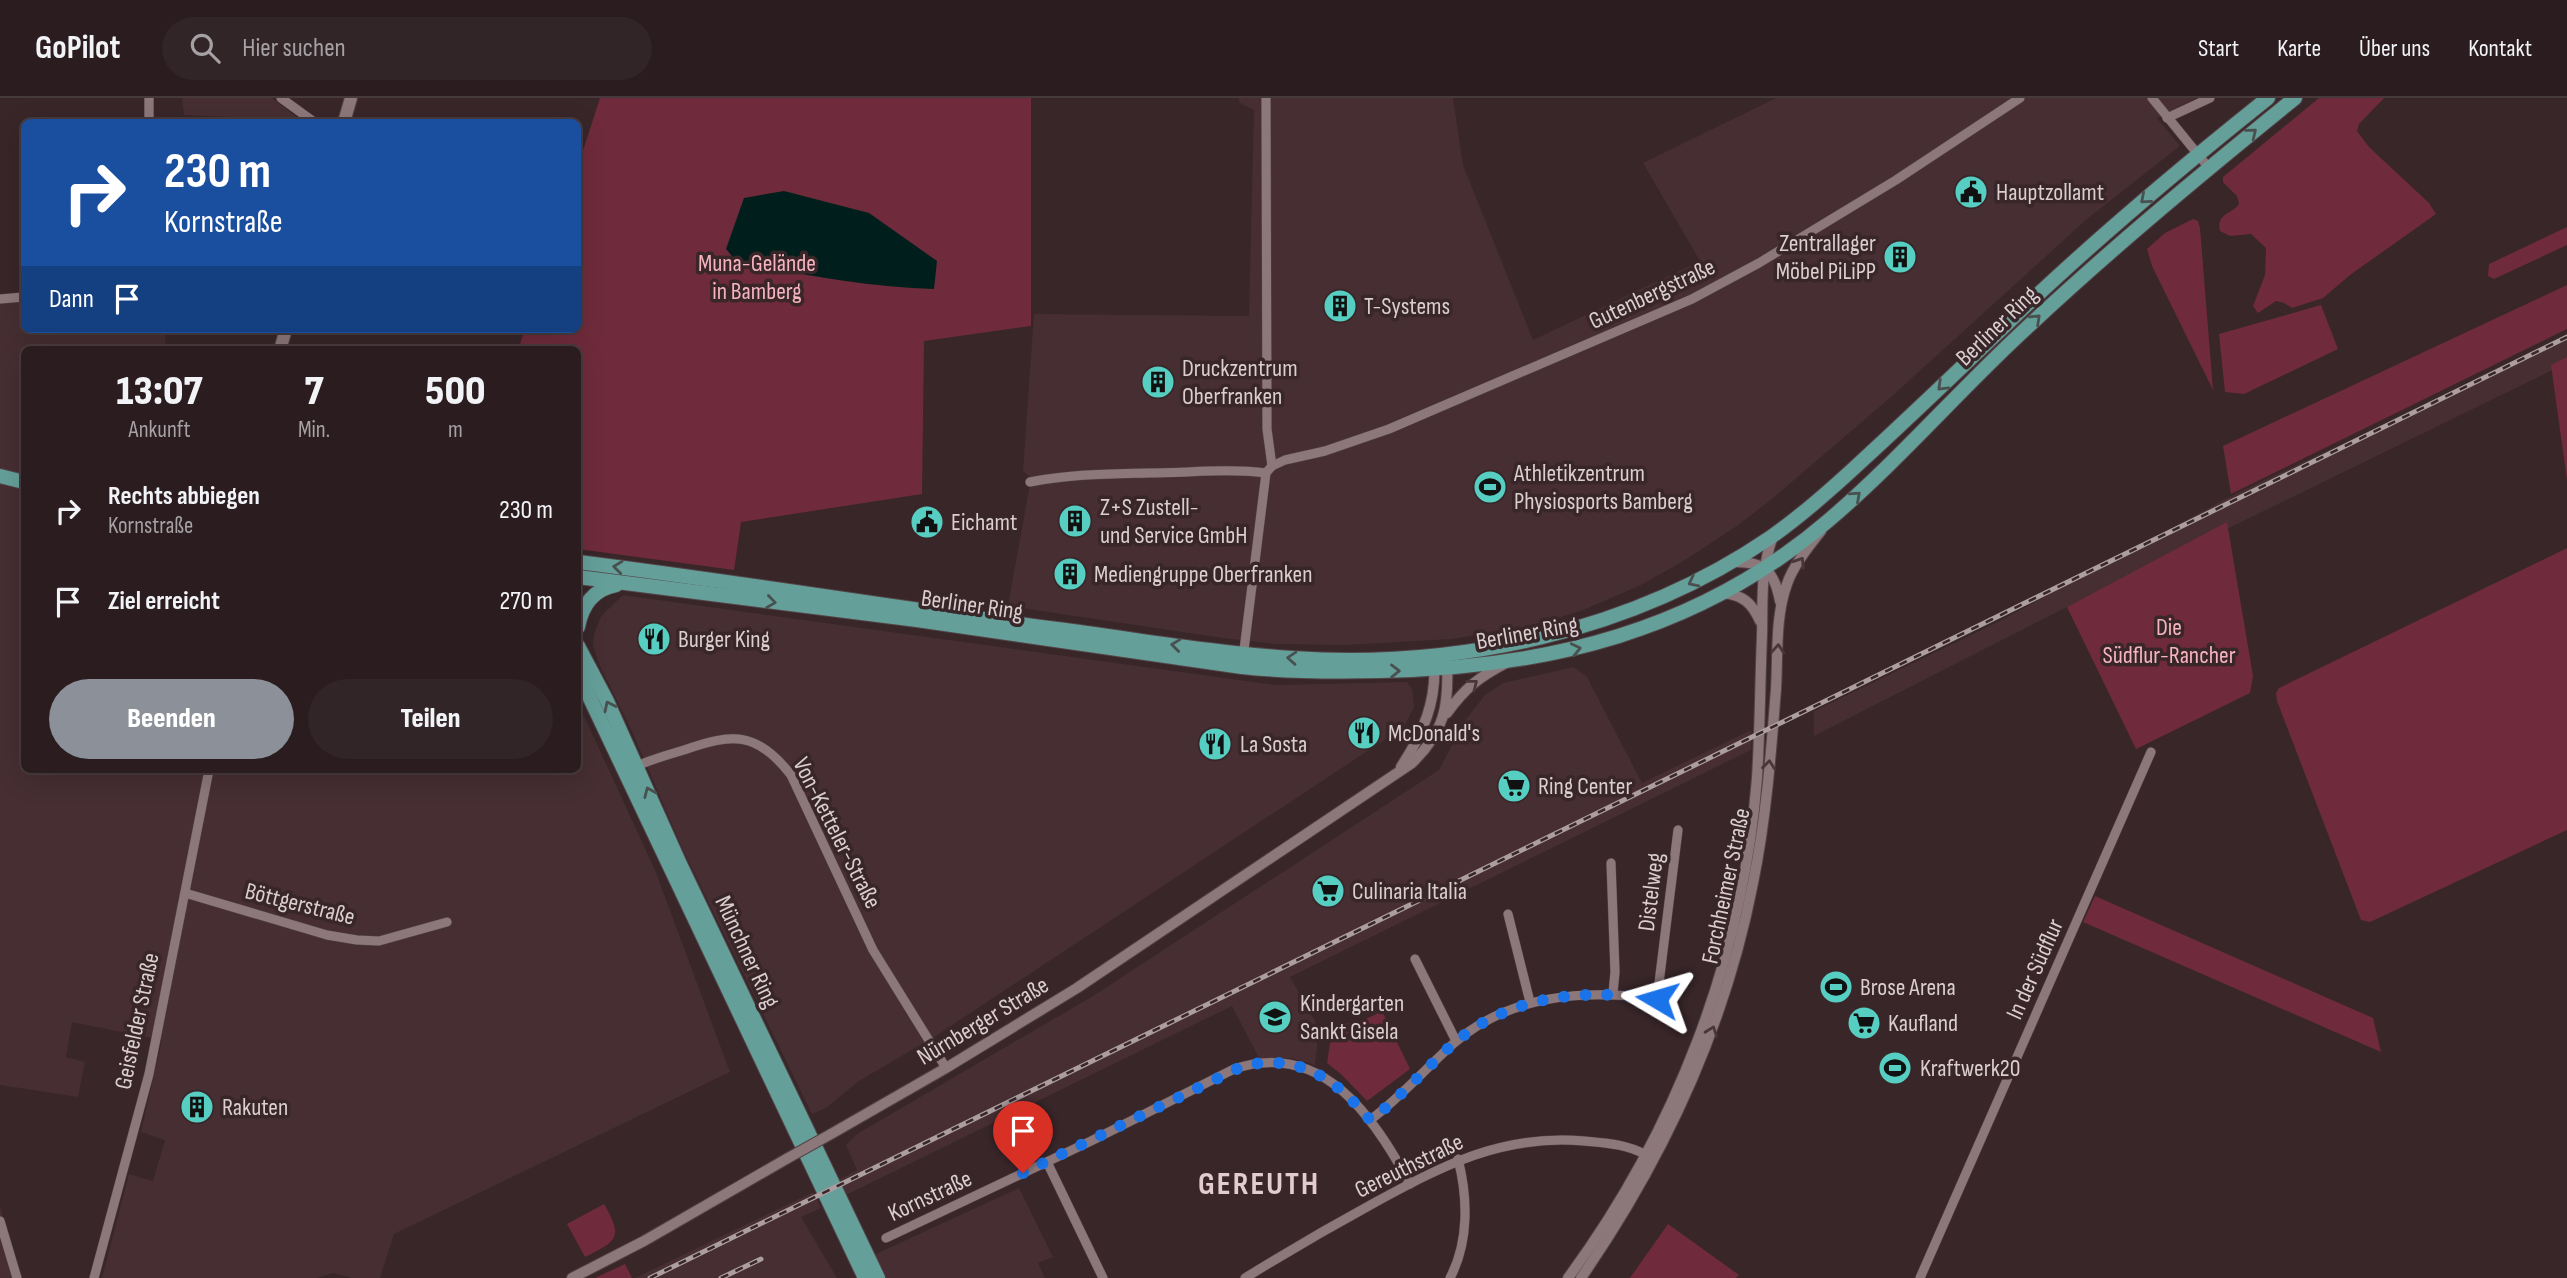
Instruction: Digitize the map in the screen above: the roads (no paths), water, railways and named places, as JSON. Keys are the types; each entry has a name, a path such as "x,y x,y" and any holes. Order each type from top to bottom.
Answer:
{"main road":[{"path":"345,119 351,98"},
{"name":"Berliner Ring","path":"1440,662 1598,622 1669,594 1731,562 1773,536 1829,491 2091,245 2197,154 2268,98"},
{"name":"Berliner Ring","path":"581,578 1243,660 1509,662 1605,642 1681,614 1723,593 1764,568 1828,522 1874,480 2015,338 2094,265 2295,98"},
{"path":"0,476 21,481"},
{"path":"0,485 21,490"},
{"name":"Berliner Ring","path":"581,562 1243,660"},
{"path":"581,614 599,590 624,583"},
{"name":"Münchner Ring","path":"581,652 630,769 865,1278"},
{"name":"Münchner Ring","path":"581,679 691,888 878,1278"}],"street":[{"path":"149,98 149,119"},
{"path":"281,98 310,119"},
{"path":"1243,660 1269,469 1266,98"},
{"name":"Gutenbergstraße","path":"1030,482 1091,473 1269,469 1285,460 1325,451 1389,429 1692,299 1759,263 1896,180 2020,98"},
{"path":"2152,98 2208,168"},
{"path":"2167,118 2210,98"},
{"path":"0,299 21,297"},
{"name":"Forchheimer Straße","path":"1581,1278 1638,1190 1670,1129 1709,1040 1734,963 1753,886 1763,822 1781,607 1788,579 1828,522"},
{"name":"Forchheimer Straße","path":"1568,1278 1613,1214 1646,1156 1677,1090 1712,999 1743,885 1753,819 1757,776 1761,582 1773,536"},
{"path":"1731,562 1749,562 1764,568 1775,579 1781,607"},
{"path":"1723,593 1736,595 1749,602 1762,625"},
{"name":"Nürnberger Straße","path":"572,1278 644,1241 946,1068 1077,988 1398,771 1423,752 1435,737 1445,715 1440,662"},
{"name":"Nürnberger Straße","path":"1398,771 1426,724 1440,662"},
{"path":"1445,715 1465,689 1509,662"},
{"name":"Von-Ketteler-Straße","path":"630,769 709,741 728,738 744,740 762,747 778,758 791,775 873,950 946,1068"},
{"name":"In der Südflur","path":"1920,1278 2151,752"},
{"name":"Geisfelder Straße","path":"94,1278 149,1074 208,773"},
{"name":"Distelweg","path":"1370,1120 1456,1041 1498,1016 1530,1002 1571,995 1613,993 1657,999 1678,830"},
{"name":"Distelweg","path":"1611,863 1615,972 1613,993"},
{"name":"Böttgerstraße","path":"186,893 327,935 357,940 379,941 447,922"},
{"path":"1508,914 1530,1002"},
{"path":"1415,959 1456,1041"},
{"name":"Kornstraße","path":"886,1238 1234,1069 1254,1063 1277,1063 1312,1070 1328,1078 1370,1120 1410,1184"},
{"name":"Gereuthstraße","path":"1245,1278 1324,1230 1458,1159 1525,1142 1562,1140 1620,1145 1646,1156"},
{"path":"1450,1278 1462,1246 1465,1223 1465,1203 1458,1159"},
{"path":"1047,1161 1103,1278"},
{"path":"0,1221 17,1278"}],"water":[{"path":"784,191 869,213 937,261 934,289 834,280 736,261 726,249 744,198"}],"railway":[{"path":"650,1278 2567,337"},
{"path":"721,1278 761,1259"}],"place":[{"name":"Hauptzollamt","path":"1971,192"},
{"name":"Zentrallager Möbel PiLiPP","path":"1900,257"},
{"name":"T-Systems","path":"1340,306"},
{"name":"Druckzentrum Oberfranken","path":"1158,382"},
{"name":"Athletikzentrum Physiosports Bamberg","path":"1490,487"},
{"name":"Z+S Zustell- und Service GmbH","path":"1075,521"},
{"name":"Eichamt","path":"927,522"},
{"name":"Mediengruppe Oberfranken","path":"1070,574"},
{"name":"Burger King","path":"654,639"},
{"name":"McDonald's","path":"1364,733"},
{"name":"La Sosta","path":"1215,744"},
{"name":"Ring Center","path":"1514,786"},
{"name":"Culinaria Italia","path":"1328,891"},
{"name":"Brose Arena","path":"1836,987"},
{"name":"Kindergarten Sankt Gisela","path":"1275,1017"},
{"name":"Kaufland","path":"1864,1023"},
{"name":"Kraftwerk20","path":"1895,1068"},
{"name":"Rakuten","path":"197,1107"}],"district":[{"name":"GEREUTH","path":"1259,1184"}],"park label":[{"name":"Muna-Gelände in Bamberg","path":"757,277"},
{"name":"Die Südflur-Rancher","path":"2169,641"}]}
